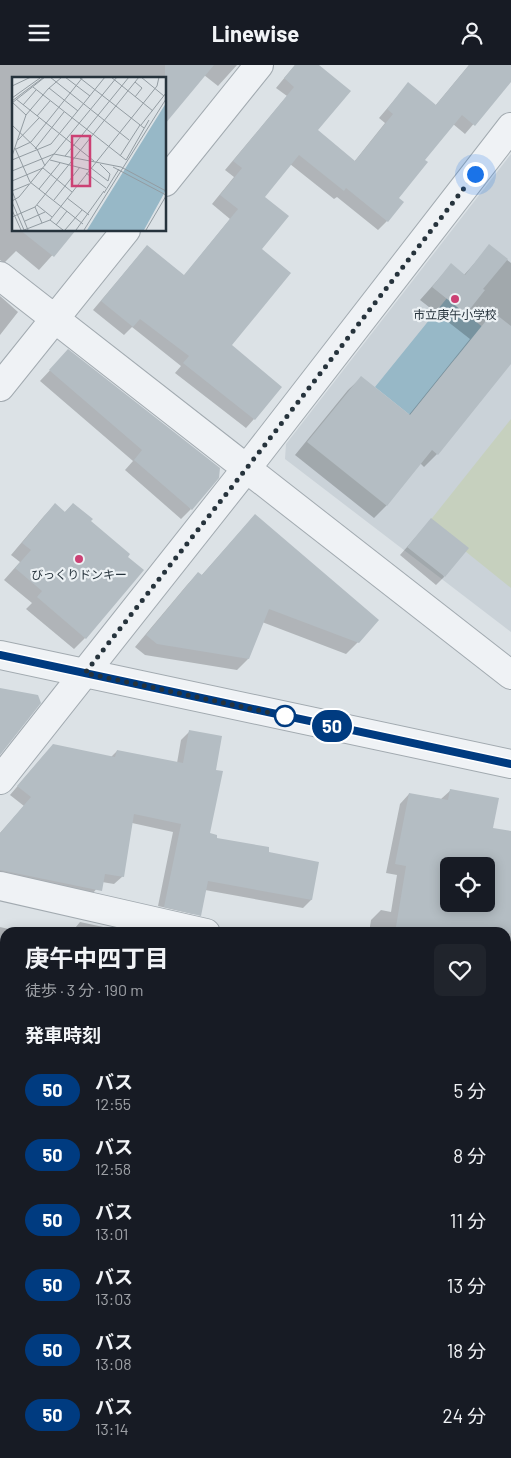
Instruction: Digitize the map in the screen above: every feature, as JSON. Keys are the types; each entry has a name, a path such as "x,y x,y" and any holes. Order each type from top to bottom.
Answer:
{"street":[{"path":"166,181 259,65"},
{"path":"0,780 247,467 511,127"},
{"path":"0,387 125,231"},
{"path":"0,276 511,675"},
{"path":"0,655 511,764"},
{"path":"0,886 180,927"}],"shaded area":[{"name":"市立庚午小学校","path":"511,154 511,632 285,459 286,444"}],"green space":[{"path":"511,419 511,588 429,522"}],"water":[{"path":"447,298 496,338 455,359 410,415 375,387"}],"building":[{"path":"165,65 214,65 166,123"},
{"path":"295,65 319,65 351,91 318,130 355,161 393,114 387,109 408,82 436,105 469,65 511,65 511,82 475,126 462,115 425,160 428,162 399,198 404,202 388,222 346,188 344,191 299,155 265,197 289,216 262,249 291,273 232,345 282,387 255,420 183,363 189,356 140,319 133,327 101,301 147,245 184,275 238,209 220,195 242,168 233,161 294,87 284,78"},
{"path":"21,231 75,231 54,257"},
{"path":"489,244 508,259 483,289 485,290 466,314 432,287 451,263 465,275"},
{"path":"493,312 511,326 511,364 438,455 432,450 387,506 307,442 361,376 410,415"},
{"path":"68,349 220,468 219,478 192,510 134,460 142,450 49,370"},
{"path":"55,503 65,512 73,503 93,519 91,521 130,554 128,557 144,570 86,639 37,597 42,591 15,568 31,550 22,543"},
{"path":"255,514 379,620 359,643 269,609 249,659 157,644 146,635 198,572 202,575"},
{"path":"431,518 469,548 445,577 407,547"},
{"path":"0,688 38,695 41,703 0,755"},
{"path":"189,730 222,736 216,770 223,771 210,833 217,835 217,838 269,847 269,852 319,862 312,900 208,881 201,916 164,907 181,824 134,814 124,877 105,874 102,891 0,870 0,833 31,797 17,786 53,744 115,757 117,750 183,763"},
{"path":"450,789 499,798 493,828 511,831 511,927 396,927 406,866 395,864 409,793 448,800"}],"bus line":[{"name":"50","path":"0,655 511,764"}],"place":[{"name":"市立庚午小学校","path":"455,299"},
{"name":"びっくりドンキー","path":"79,559"}],"route":[{"path":"285,716 85,673 475,174"}]}
